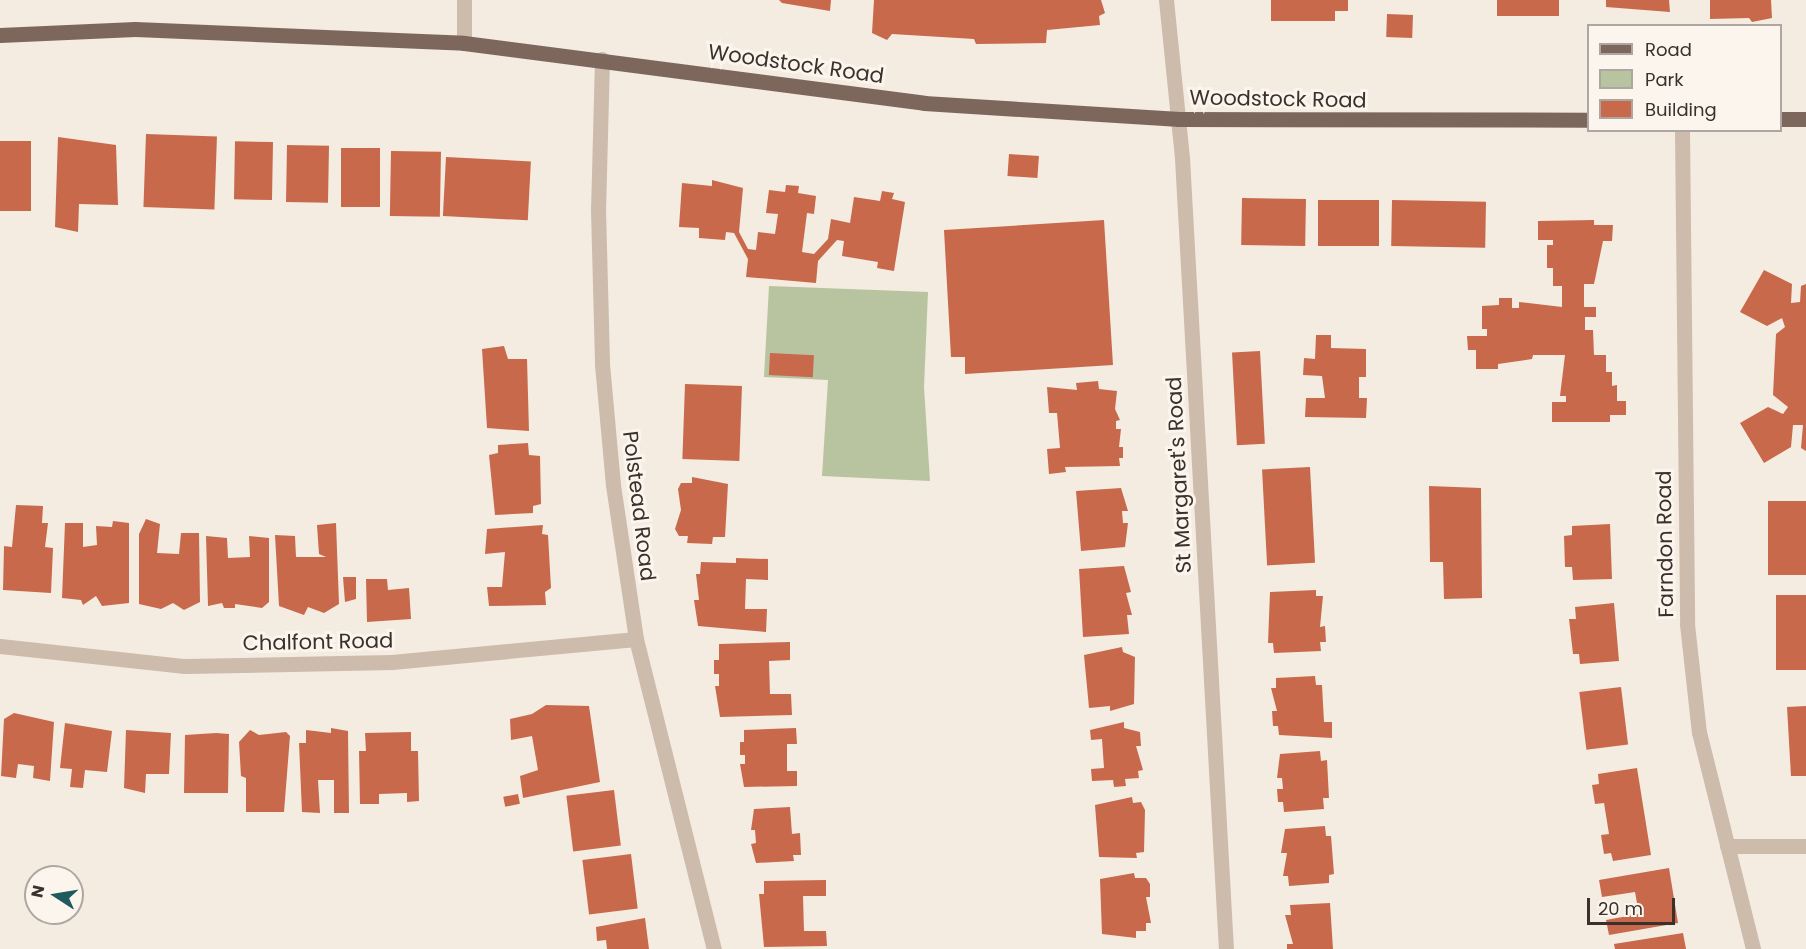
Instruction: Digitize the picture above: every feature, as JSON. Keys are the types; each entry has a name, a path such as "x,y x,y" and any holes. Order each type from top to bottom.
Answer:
{"main road":[{"name":"Woodstock Road","path":"0,35 146,29 464,43 602,59 924,103 1179,119 1587,120"},
{"path":"1782,119 1806,119"}],"street":[{"path":"464,0 464,43"},
{"name":"St Margaret's Road","path":"1166,0 1179,119 1226,949"},
{"name":"Polstead Road","path":"602,59 598,209 602,363 613,486 636,639 714,949"},
{"name":"Farndon Road","path":"1682,132 1687,624 1699,732 1753,949"},
{"name":"Chalfont Road","path":"0,646 185,666 392,662 636,639"},
{"path":"1727,846 1806,846"}],"green space":[{"path":"769,286 928,292 924,387 930,481 822,476 828,380 764,377"}],"building":[{"path":"779,0 831,0 830,11 782,3"},
{"path":"874,0 1101,0 1105,13 1099,16 1100,25 1047,30 1046,43 976,44 974,39 892,34 887,40 872,33"},
{"path":"1271,0 1348,0 1348,11 1335,11 1335,21 1271,21"},
{"path":"1497,0 1559,0 1559,16 1497,16"},
{"path":"1606,0 1669,0 1670,12 1606,7"},
{"path":"1710,0 1771,0 1772,18 1752,22 1749,18 1710,19"},
{"path":"1387,14 1413,15 1412,38 1386,37"},
{"path":"146,134 217,136 214,209 143,207"},
{"path":"58,137 116,145 118,205 79,204 78,232 55,227"},
{"path":"0,141 31,141 31,211 0,211"},
{"path":"235,141 273,142 272,200 234,199"},
{"path":"287,145 329,146 328,203 286,202"},
{"path":"341,148 380,148 380,207 341,207"},
{"path":"391,151 441,152 440,217 390,216"},
{"path":"1009,154 1039,156 1037,178 1007,176"},
{"path":"446,157 531,161 528,220 443,216"},
{"path":"712,180 743,188 739,232 748,249 756,250 758,232 775,234 778,214 766,213 769,190 785,192 786,185 799,186 798,193 816,196 814,214 807,213 802,252 814,254 828,239 831,219 850,223 854,197 880,201 882,191 894,193 892,199 905,202 894,271 877,268 878,262 842,256 844,241 837,240 818,261 816,283 746,277 748,259 734,233 726,232 725,240 699,238 699,228 679,227 682,183 712,186"},
{"path":"1242,198 1306,199 1305,246 1241,245"},
{"path":"1318,200 1379,200 1379,246 1318,246"},
{"path":"1392,200 1486,202 1485,248 1391,246"},
{"path":"1104,220 1113,365 965,374 965,357 951,357 944,230"},
{"path":"1594,220 1594,225 1613,225 1612,241 1603,241 1594,284 1584,284 1584,307 1596,307 1596,317 1585,317 1585,330 1593,330 1594,355 1606,355 1606,372 1612,372 1612,386 1617,385 1617,401 1626,401 1626,415 1610,415 1610,422 1552,422 1552,402 1566,402 1566,396 1560,396 1565,355 1533,355 1532,359 1498,364 1498,369 1476,369 1476,350 1468,350 1467,336 1487,336 1487,329 1482,329 1482,306 1499,305 1499,298 1512,298 1512,308 1519,308 1519,302 1562,307 1562,286 1553,286 1553,268 1547,268 1547,245 1553,245 1553,240 1538,240 1538,221"},
{"path":"1764,270 1792,284 1791,303 1800,302 1801,286 1806,284 1806,451 1801,448 1803,425 1793,425 1791,447 1764,463 1740,423 1768,407 1783,414 1788,407 1773,395 1776,334 1785,327 1782,318 1767,326 1740,312"},
{"path":"1316,335 1331,335 1331,348 1366,349 1366,377 1359,377 1359,398 1367,398 1366,418 1305,417 1306,398 1325,398 1322,376 1303,375 1304,358 1315,359"},
{"path":"504,346 508,359 527,359 529,431 487,428 482,349"},
{"path":"1260,351 1265,444 1237,445 1232,352"},
{"path":"770,353 814,355 813,377 769,375"},
{"path":"1098,381 1099,389 1117,391 1115,409 1120,420 1116,421 1116,429 1121,429 1119,447 1123,447 1123,458 1119,458 1120,466 1065,467 1066,472 1049,474 1047,449 1060,448 1057,413 1049,413 1047,387 1077,390 1076,383"},
{"path":"685,384 742,386 739,461 682,459"},
{"path":"528,443 529,455 540,456 541,504 533,506 533,513 495,515 489,455 498,453 498,445"},
{"path":"1310,467 1315,563 1267,565 1262,470"},
{"path":"692,477 728,484 725,537 713,537 712,544 687,543 688,536 679,536 675,529 681,510 678,489 681,483 692,483"},
{"path":"1429,486 1481,488 1482,598 1444,599 1443,562 1430,562"},
{"path":"1121,488 1128,511 1122,511 1123,523 1128,523 1125,547 1081,551 1076,491"},
{"path":"1768,501 1806,501 1806,575 1768,575"},
{"path":"16,505 43,506 42,523 48,523 45,547 53,548 51,593 3,590 4,546 12,547"},
{"path":"146,519 160,524 157,553 179,554 181,533 199,533 200,602 184,610 173,603 161,609 139,604 139,534"},
{"path":"113,521 129,523 129,603 102,606 96,596 83,605 81,600 62,598 65,523 83,523 83,547 97,545 96,526 112,527"},
{"path":"336,523 339,604 324,613 308,607 304,615 279,606 275,535 295,536 296,557 326,557 319,554 317,525"},
{"path":"1610,524 1612,579 1573,580 1572,567 1565,567 1564,536 1572,535 1572,526"},
{"path":"543,525 542,534 548,535 551,588 545,592 546,605 489,606 487,587 502,587 505,552 485,554 487,529"},
{"path":"206,536 227,538 228,558 250,557 249,536 269,538 269,602 262,608 235,604 235,608 224,608 222,603 208,606"},
{"path":"736,558 768,559 768,580 746,579 745,609 767,609 766,632 698,626 694,600 699,600 696,574 700,574 701,562 736,563"},
{"path":"1124,566 1131,592 1126,593 1132,615 1127,615 1129,634 1083,637 1079,569"},
{"path":"343,577 356,577 356,599 345,602"},
{"path":"366,579 387,579 388,590 409,588 411,619 367,622"},
{"path":"1316,590 1316,596 1323,596 1320,627 1325,626 1326,642 1320,642 1321,651 1274,653 1273,643 1268,643 1270,592"},
{"path":"1776,595 1806,595 1806,670 1776,670"},
{"path":"1614,603 1619,661 1580,664 1579,654 1573,654 1569,619 1576,619 1575,607"},
{"path":"790,642 790,660 769,661 770,694 791,694 792,715 720,717 715,686 719,686 719,674 714,674 714,660 719,660 719,644"},
{"path":"1122,647 1123,652 1135,657 1134,704 1110,711 1110,706 1089,708 1084,655"},
{"path":"1315,676 1316,685 1322,685 1324,722 1332,722 1332,738 1279,735 1278,726 1273,726 1272,711 1277,711 1271,688 1276,688 1276,678"},
{"path":"1621,687 1628,745 1586,750 1579,692"},
{"path":"546,705 589,706 600,782 523,798 520,776 538,770 532,736 511,740 510,719 532,714"},
{"path":"1806,706 1806,776 1791,776 1787,707"},
{"path":"14,713 54,722 50,781 33,778 34,766 18,764 16,778 1,776 4,719"},
{"path":"1124,722 1124,728 1140,732 1141,746 1136,746 1143,770 1138,771 1139,778 1125,779 1126,786 1114,787 1113,780 1092,781 1091,769 1104,768 1102,739 1091,740 1090,730"},
{"path":"65,723 112,731 107,772 85,770 83,788 70,787 72,769 60,768"},
{"path":"331,728 348,731 349,813 334,813 334,780 318,780 320,813 302,812 299,743 306,743 306,730 331,733"},
{"path":"796,728 797,744 787,744 787,771 797,771 797,786 744,787 740,764 745,764 745,755 740,755 740,742 744,742 744,730"},
{"path":"126,730 171,733 169,774 146,774 145,793 124,788"},
{"path":"250,730 259,735 286,732 290,736 284,812 246,812 246,778 241,776 239,742"},
{"path":"411,732 411,751 418,751 419,801 407,802 407,793 379,794 379,804 360,804 359,751 366,751 365,733"},
{"path":"229,734 228,793 184,793 185,735"},
{"path":"1320,751 1321,761 1327,760 1329,798 1323,798 1324,809 1284,812 1283,802 1278,802 1277,789 1283,789 1282,778 1277,778 1280,754"},
{"path":"1637,768 1651,855 1613,861 1611,853 1604,854 1601,835 1609,834 1604,803 1595,804 1592,785 1599,784 1598,774"},
{"path":"614,790 621,846 573,851 566,796"},
{"path":"518,794 520,804 505,807 503,797"},
{"path":"1132,797 1133,803 1141,802 1145,810 1144,852 1136,853 1137,858 1099,857 1095,805"},
{"path":"790,807 792,834 800,833 801,855 793,855 794,861 756,863 751,844 756,843 755,830 751,830 754,809"},
{"path":"1325,826 1326,836 1331,836 1334,874 1329,875 1329,883 1289,886 1288,876 1283,876 1287,853 1281,853 1285,829"},
{"path":"631,854 638,909 589,915 582,860"},
{"path":"1669,868 1678,923 1609,935 1606,920 1639,914 1635,892 1602,897 1599,880"},
{"path":"1134,873 1135,878 1146,878 1150,884 1150,897 1146,897 1151,923 1146,923 1146,931 1136,931 1136,938 1102,934 1100,879"},
{"path":"826,880 826,896 803,896 804,931 826,931 827,946 764,947 759,894 764,894 764,881"},
{"path":"1330,903 1333,949 1287,949 1287,944 1293,944 1285,915 1291,915 1290,905"},
{"path":"645,918 649,949 607,949 606,940 597,941 596,927"},
{"path":"1683,933 1686,949 1615,949 1614,944"}]}
